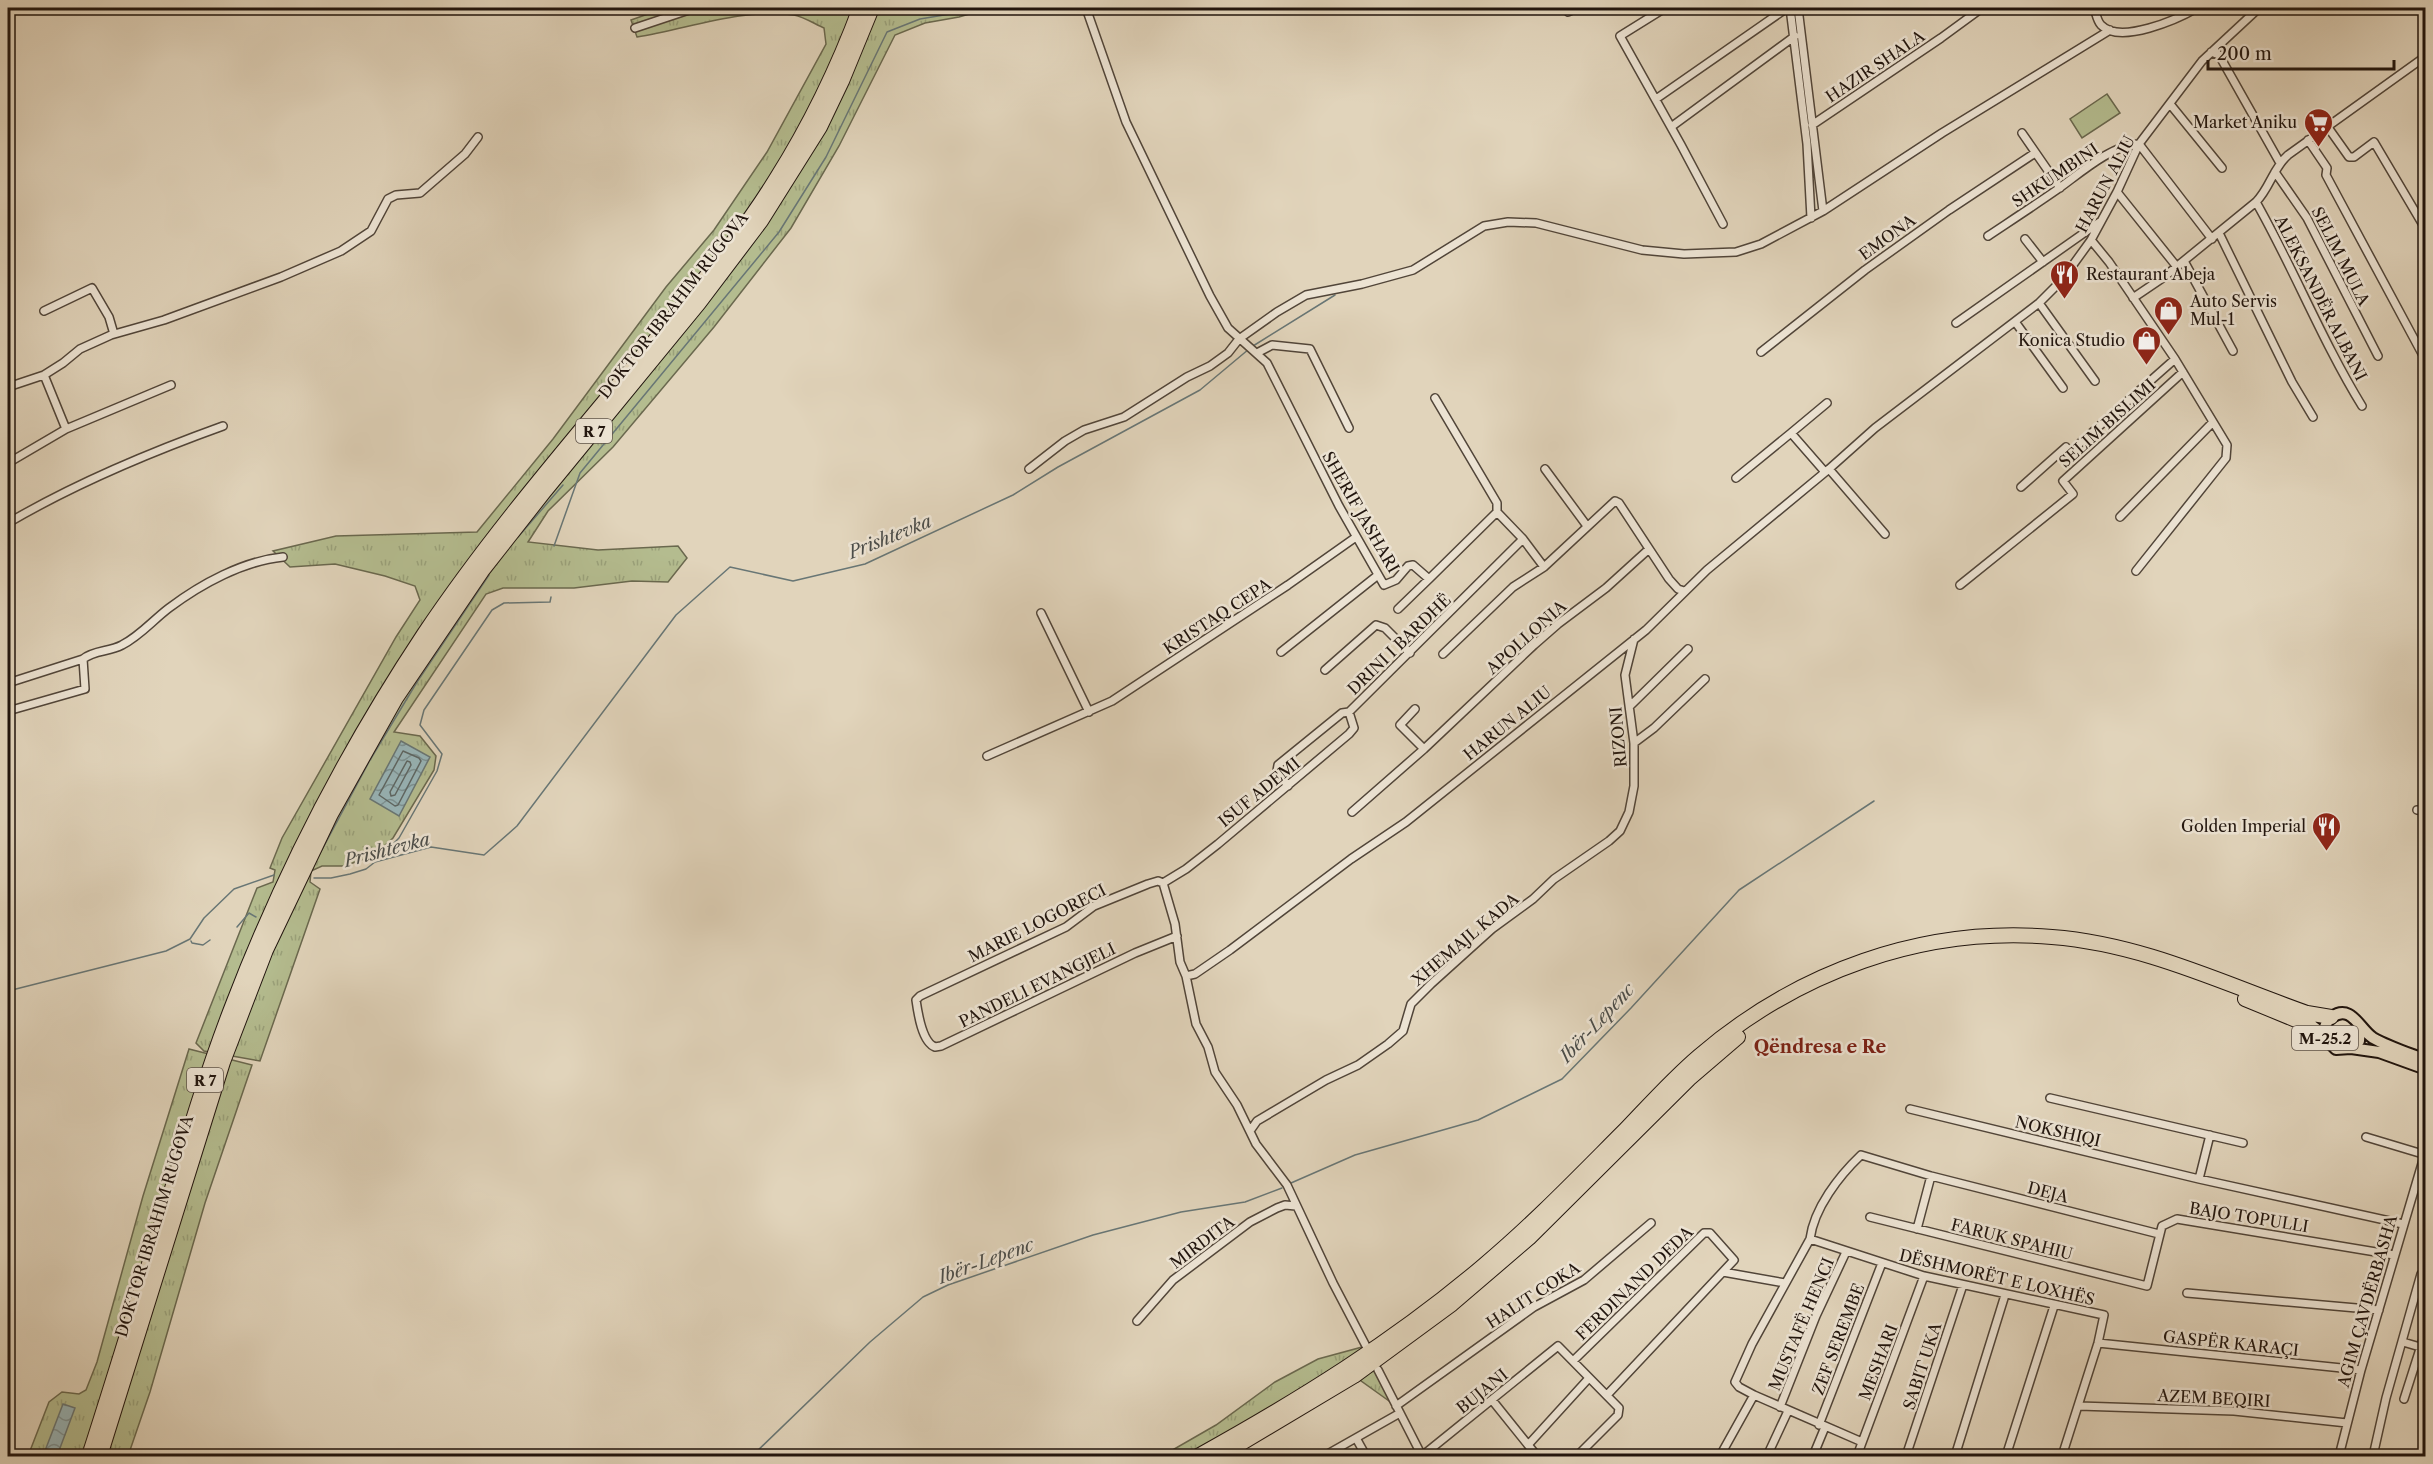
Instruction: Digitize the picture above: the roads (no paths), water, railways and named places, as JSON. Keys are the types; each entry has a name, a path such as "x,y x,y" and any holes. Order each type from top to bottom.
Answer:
{"highway":[{"name":"DOKTOR IBRAHIM RUGOVA","path":"87,1456 100,1421 187,1136 224,1026 272,909 344,766 406,663 473,566 535,485 690,297 752,216 809,123 832,77 860,8"},
{"name":"DOKTOR IBRAHIM RUGOVA","path":"100,1456 208,1107 242,1010 294,889 353,771 420,661 482,571 762,221 820,127 872,8"},
{"path":"1198,1456 1322,1384 1421,1316 1522,1231 1681,1073 1719,1039 1775,1000 1855,963 1896,950 1959,938 2017,935 2075,939 2140,952 2292,1008 2317,1016 2331,1017"},
{"path":"1220,1456 1345,1382 1403,1342 1460,1298 1529,1238 1689,1079 1732,1041 1793,1001 1857,972 1898,959 1960,947 2017,944 2074,948 2126,957 2166,969 2300,1022 2315,1029 2325,1038"},
{"path":"108,1456 121,1390"}],"main road":[{"name":"M-25.2","path":"2426,1060 2375,1039 2357,1020 2347,1014 2336,1014 2331,1017 2325,1027 2325,1038 2336,1049 2351,1048 2379,1052 2426,1069"},
{"name":"M-25.2","path":"2351,1048 2361,1036 2360,1025"}],"street":[{"path":"636,28 695,8"},
{"name":"SHERIF JASHARI","path":"1086,8 1126,122 1222,319 1239,339 1268,363 1356,537 1384,585 1396,580 1408,566 1413,565 1429,579"},
{"path":"1568,12 1577,8"},
{"path":"1665,8 1620,36 1723,224"},
{"path":"1656,99 1789,8 1797,35 1812,125 1811,218"},
{"path":"1798,8 1797,35 1812,155 1823,211"},
{"name":"HAZIR SHALA","path":"1812,125 1982,8"},
{"path":"2094,8 2099,23 2110,30 2127,32 2156,26 2198,8"},
{"name":"HARUN ALIU","path":"1186,976 1196,974 1351,859 1388,836 1634,639 1684,591 1875,428 2016,323 2039,303 2062,280 2091,240 2139,144 2211,52 2259,8"},
{"path":"1029,469 1065,441 1084,430 1124,417 1186,377 1210,366 1228,353 1239,339 1306,295 1362,284 1413,270 1484,226 1508,222 1536,223 1652,252 1724,254 1761,244 1823,211 1942,133 2110,30"},
{"path":"1671,127 1797,35"},
{"path":"2211,52 2219,55 2280,163"},
{"path":"2133,298 2177,267 2256,202 2267,189 2280,163 2327,126 2426,56"},
{"path":"2170,104 2222,168"},
{"path":"2327,126 2349,157 2354,157 2374,142 2426,230"},
{"path":"2022,134 2060,188"},
{"path":"8,387 44,375 80,349 114,334 164,320 281,277 341,251 371,231 388,199 396,195 420,193 465,154 478,137"},
{"path":"2308,140 2327,168 2326,175 2426,361"},
{"path":"2139,144 2212,239"},
{"name":"SHKUMBINI","path":"1988,236 2099,160 2126,146 2139,144"},
{"name":"EMONA","path":"1761,352 1873,264 2035,153"},
{"name":"SELIM MULA","path":"2275,172 2307,218 2378,356"},
{"path":"2117,192 2177,267"},
{"name":"ALEKSANDËR ALBANI","path":"2256,202 2285,254 2345,378 2362,406"},
{"path":"1956,324 2103,219"},
{"path":"2219,232 2292,382 2313,417"},
{"path":"2025,239 2043,262"},
{"path":"2091,240 2175,359 2227,445 2226,458 2136,571"},
{"path":"2184,261 2233,351"},
{"path":"44,311 92,288 109,317 114,334"},
{"path":"2039,303 2095,381"},
{"path":"2016,323 2064,388"},
{"path":"1255,352 1272,345 1310,349 1349,428"},
{"path":"2021,487 2066,447 2070,452 2175,359"},
{"name":"SELIM BISLIMI","path":"1960,585 2073,494 2062,481 2183,372"},
{"path":"44,375 66,429"},
{"path":"8,463 66,429 171,385"},
{"path":"1435,398 1497,504 1497,512 1523,539 1544,567"},
{"path":"1736,478 1827,403"},
{"path":"2120,516 2212,423"},
{"path":"8,523 70,488 162,447 223,426"},
{"path":"1791,433 1885,534"},
{"path":"1545,469 1587,526"},
{"path":"1443,654 1513,587 1544,567 1606,507 1617,501 1669,579 1678,590 1684,591"},
{"path":"1398,609 1497,512"},
{"name":"KRISTAQ CEPA","path":"987,756 1112,701 1218,632 1356,537"},
{"name":"DRINI I BARDHË","path":"1288,786 1277,771 1278,765 1342,713 1348,712 1523,539"},
{"name":"APOLLONIA","path":"1352,812 1424,749 1534,645 1606,588 1649,549"},
{"path":"8,682 83,659 88,654 121,646 170,607 211,581 266,559 282,557"},
{"path":"1281,652 1378,576"},
{"path":"1041,613 1089,712"},
{"path":"1325,670 1376,625 1384,628 1410,653"},
{"name":"RIZONI","path":"1620,831 1629,812 1634,786 1634,743 1625,675 1634,639"},
{"path":"1629,706 1688,650"},
{"path":"8,711 86,689 83,659"},
{"path":"1634,743 1654,728 1705,679"},
{"path":"1414,709 1400,725 1424,749"},
{"name":"ISUF ADEMI","path":"1163,883 1186,869 1353,731 1354,724 1348,712"},
{"path":"2417,810 2426,811"},
{"name":"XHEMAJL KADA","path":"1250,1131 1257,1121 1326,1080 1358,1065 1388,1044 1402,1031 1412,1004 1431,984 1484,936 1533,899 1554,879 1609,842 1620,831"},
{"name":"MARIE LOGORECI","path":"921,1024 916,1000 920,996 1066,927 1094,906 1148,884 1158,881 1163,883"},
{"path":"1163,883 1196,1024 1208,1047 1215,1072 1237,1105 1256,1144 1282,1177 1366,1346"},
{"name":"PANDELI EVANGJELI","path":"921,1024 931,1046 941,1046 1043,996 1177,936"},
{"name":"NOKSHIQI","path":"2050,1098 2243,1143"},
{"name":"NOKSHIQI","path":"1910,1109 2199,1179 2403,1224"},
{"path":"2199,1179 2210,1136"},
{"path":"2366,1137 2425,1153"},
{"name":"AGIM ÇAVDËRBASHA","path":"2339,1456 2361,1370 2425,1153"},
{"name":"DEJA","path":"1810,1239 1817,1216 1832,1190 1861,1155 1931,1176 2159,1234"},
{"path":"1917,1229 1931,1176"},
{"name":"MIRDITA","path":"1137,1320 1173,1280 1250,1222 1285,1205 1296,1206"},
{"name":"FARUK SPAHIU","path":"1870,1217 2147,1286 2159,1234"},
{"name":"BAJO TOPULLI","path":"2159,1234 2165,1222 2177,1219 2394,1256"},
{"name":"HALIT COKA","path":"1324,1456 1356,1438 1398,1409 1534,1307 1584,1280 1651,1223"},
{"name":"FERDINAND DEDA","path":"1573,1361 1706,1232 1710,1233 1734,1260 1723,1272"},
{"path":"1810,1239 1736,1379 1736,1385 1788,1411 1862,1442"},
{"name":"DËSHMORËT E LOXHËS","path":"1810,1239 1924,1276 2104,1315 2098,1343 2062,1456"},
{"name":"MUSTAFË HENCI","path":"1780,1407 1816,1316 1846,1252"},
{"name":"ZEF SEREMBE","path":"1813,1456 1882,1263"},
{"path":"1607,1395 1723,1272 1785,1283"},
{"path":"2373,1456 2386,1398 2421,1274"},
{"name":"MESHARI","path":"1857,1456 1924,1276"},
{"name":"SABIT UKA","path":"1906,1456 1963,1285"},
{"path":"2187,1293 2379,1310"},
{"path":"1955,1456 2005,1295"},
{"path":"2006,1456 2054,1306"},
{"path":"2404,1399 2426,1330"},
{"path":"2403,1342 2420,1347"},
{"name":"GASPËR KARAÇI","path":"2098,1343 2361,1370"},
{"name":"BUJANI","path":"1422,1456 1558,1346 1573,1361"},
{"path":"1573,1361 1619,1408 1618,1415 1577,1456"},
{"path":"1378,1370 1422,1456"},
{"path":"1528,1445 1589,1378"},
{"path":"1720,1456 1754,1395"},
{"path":"1492,1400 1537,1456"},
{"name":"AZEM BEQIRI","path":"2079,1406 2234,1411 2347,1423"},
{"path":"1767,1456 1788,1411"},
{"path":"1356,1438 1366,1456"}],"water":[{"path":"401,741 430,757 399,816 370,799"},
{"path":"63,1404 75,1408 57,1456 43,1456"}],"waterway":[{"path":"554,546 580,473 779,232 826,157 887,32 920,19 986,8"},
{"name":"Prishtevka","path":"1253,346 1335,295"},
{"name":"Prishtevka","path":"314,878 331,878 350,874 366,869 375,862 431,847 484,855 517,826 676,615 730,567 793,581 865,564 1013,495 1058,467 1200,390 1249,349"},
{"path":"518,537 563,485"},
{"path":"317,859 370,760 417,682 489,575"},
{"path":"376,861 399,838 437,771 442,754 420,725 424,710 492,610 504,603 550,602 551,597"},
{"name":"Ibër-Lepenc","path":"1291,1183 1355,1155 1478,1120 1562,1079 1631,1008 1739,890 1874,801"},
{"name":"Prishtevka","path":"8,991 166,951 190,939 204,918 234,889 274,875"},
{"path":"237,927 249,913 256,917"},
{"path":"191,941 203,945 210,940"},
{"name":"Ibër-Lepenc","path":"752,1456 870,1342 923,1297 948,1285 1093,1235 1181,1212 1245,1202 1282,1188"}],"place":[{"name":"Market Aniku","path":"2318,148"},
{"name":"Restaurant Abeja","path":"2065,300"},
{"name":"Auto Servis Mul-1","path":"2169,336"},
{"name":"Konica Studio","path":"2146,366"},
{"name":"Golden Imperial","path":"2327,852"}],"district":[{"name":"Qëndresa e Re","path":"1820,1047"}]}
